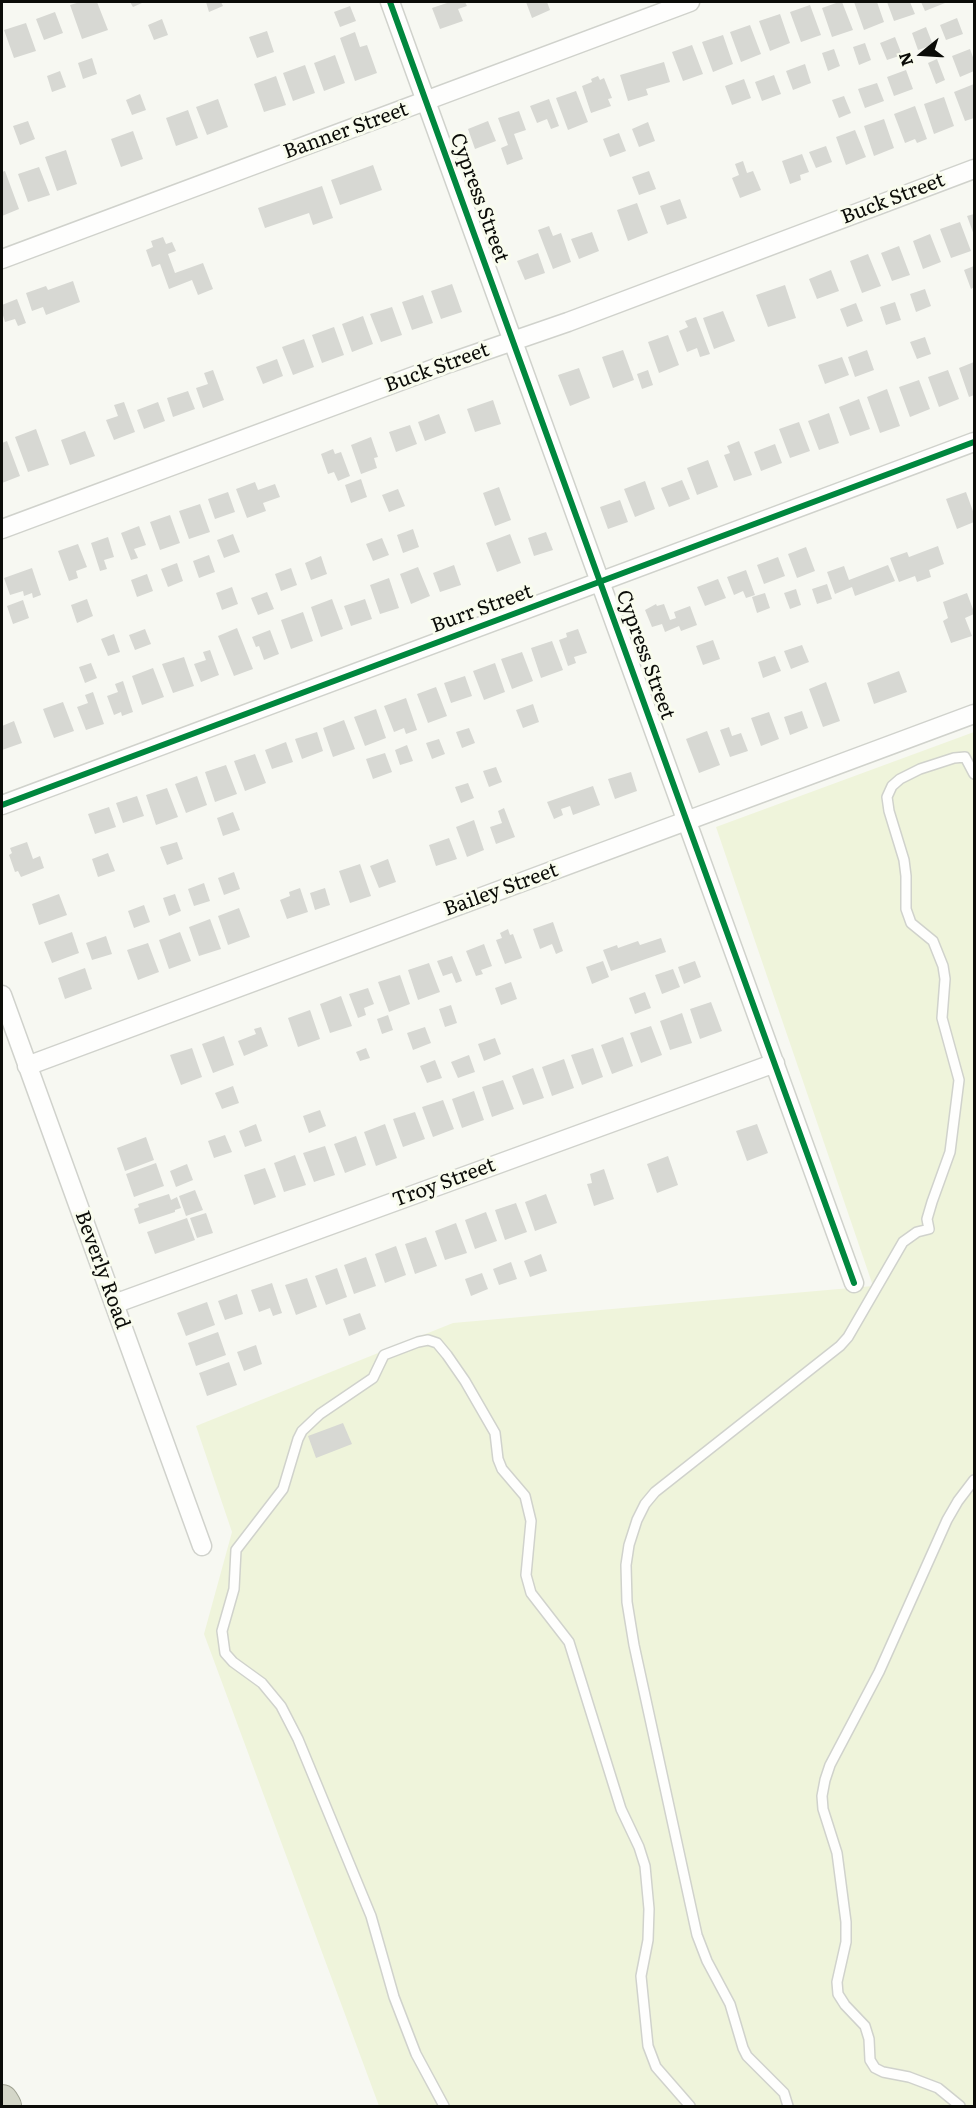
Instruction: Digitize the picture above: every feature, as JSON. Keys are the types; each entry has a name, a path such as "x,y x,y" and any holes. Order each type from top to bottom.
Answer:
{"highway":[{"path":"2,2101 5,2106"}],"street":[{"name":"Cypress Street","path":"390,2 854,1283"},
{"name":"Banner Street","path":"2,259 690,2"},
{"name":"Buck Street","path":"2,529 975,169"},
{"name":"Burr Street","path":"2,805 975,442"},
{"name":"Bailey Street","path":"27,1066 975,714"},
{"name":"Beverly Road","path":"2,995 202,1546"},
{"name":"Troy Street","path":"114,1304 775,1063"}],"lane":[{"path":"788,2106 784,2093 747,2056 742,2048 730,2004 707,1961 697,1935 634,1645 627,1602 626,1565 629,1545 638,1520 645,1504 655,1491 840,1346 848,1337 903,1242 918,1232 929,1229 927,1219 950,1152 959,1080 942,1018 945,980 943,966 933,941 912,923 906,909 904,860 887,797 892,786 900,779 920,769 954,758 965,757 975,774"},
{"path":"444,2106 416,2054 392,1989 371,1916 294,1731 281,1706 262,1683 229,1657 223,1648 222,1639 222,1631 234,1589 237,1550 283,1489 302,1431 320,1414 373,1378 384,1355 428,1340 437,1343 465,1381 495,1433 498,1460 502,1469 525,1496 531,1521 526,1575 531,1593 569,1642 621,1809 639,1847 645,1866 649,1910 648,1940 641,1976 650,2052 656,2067 690,2106"},
{"path":"960,2106 938,2088 875,2068 870,2060 869,2039 865,2026 845,2006 838,1994 837,1982 846,1942 846,1922 837,1852 823,1809 822,1796 830,1765 879,1672 947,1520 975,1479"}],"green space":[{"path":"974,732 974,2106 379,2106 204,1634 232,1532 196,1426 453,1323 873,1286 716,827"}],"building":[{"path":"80,2 97,2 108,30 82,39 70,5"},
{"path":"130,2 141,2 142,3 133,7"},
{"path":"206,2 221,2 223,6 209,12"},
{"path":"450,2 465,2 467,6 458,9 463,21 440,29 432,8"},
{"path":"526,2 547,2 550,10 532,18"},
{"path":"842,2 853,30 832,37 822,8"},
{"path":"854,2 877,2 884,22 864,30"},
{"path":"887,2 910,2 915,14 894,21"},
{"path":"921,2 944,2 945,3 925,11"},
{"path":"810,5 821,35 801,42 790,12"},
{"path":"350,6 356,21 340,27 334,12"},
{"path":"55,12 63,33 44,40 36,19"},
{"path":"780,14 790,43 770,51 759,21"},
{"path":"957,18 963,34 946,40 940,25"},
{"path":"162,19 168,35 154,40 148,25"},
{"path":"26,23 36,51 14,58 4,30"},
{"path":"750,25 761,54 741,62 730,32"},
{"path":"926,27 933,45 918,50 912,33"},
{"path":"267,31 274,52 257,58 249,37"},
{"path":"355,32 360,47 367,45 377,73 355,81 340,38"},
{"path":"723,35 733,64 713,72 702,42"},
{"path":"895,37 902,55 887,60 880,43"},
{"path":"865,43 871,60 859,65 853,47"},
{"path":"692,45 703,74 683,81 672,52"},
{"path":"834,49 840,66 828,71 822,53"},
{"path":"970,49 974,60 974,71 960,77 952,56"},
{"path":"335,55 345,83 324,91 314,63"},
{"path":"92,58 97,74 83,79 78,63"},
{"path":"937,59 945,80 936,84 928,63"},
{"path":"664,62 670,82 646,89 648,95 628,101 620,75"},
{"path":"805,64 811,83 793,90 786,71"},
{"path":"305,65 315,93 293,101 283,73"},
{"path":"906,70 913,89 894,96 887,77"},
{"path":"60,71 66,87 52,92 47,76"},
{"path":"774,75 781,94 762,101 755,82"},
{"path":"276,76 286,105 264,112 254,84"},
{"path":"598,76 600,80 604,78 612,98 608,99 611,106 591,113 582,86 592,82 591,79"},
{"path":"744,79 751,98 732,105 725,86"},
{"path":"877,83 884,101 865,108 858,89"},
{"path":"974,84 974,118 965,121 954,92"},
{"path":"576,91 588,122 568,130 556,98"},
{"path":"140,94 146,110 132,115 126,100"},
{"path":"844,96 851,113 839,118 832,100"},
{"path":"944,97 954,126 934,134 924,104"},
{"path":"218,99 228,127 207,135 196,107"},
{"path":"549,99 559,126 551,129 547,119 537,123 530,106"},
{"path":"915,106 927,139 917,143 915,139 905,143 894,114"},
{"path":"188,110 198,138 176,146 166,118"},
{"path":"519,111 526,130 514,134 523,159 507,165 501,148 508,145 498,118"},
{"path":"884,119 894,148 874,156 864,126"},
{"path":"28,121 35,139 20,145 13,126"},
{"path":"488,121 496,141 475,149 468,129"},
{"path":"648,122 655,141 639,147 632,129"},
{"path":"855,130 866,157 846,165 836,137"},
{"path":"133,131 143,159 121,167 111,139"},
{"path":"619,133 626,151 610,157 603,139"},
{"path":"826,146 832,162 816,168 809,152"},
{"path":"66,150 77,184 57,191 45,157"},
{"path":"802,154 809,172 800,175 801,180 790,184 782,161"},
{"path":"743,161 747,173 753,171 761,190 740,198 732,178 739,175 735,164"},
{"path":"373,165 382,190 340,205 331,180"},
{"path":"39,167 50,195 28,202 18,174"},
{"path":"5,171 19,209 2,216 2,172"},
{"path":"649,171 656,189 639,195 632,177"},
{"path":"322,186 333,218 313,225 309,213 265,228 258,208"},
{"path":"680,199 687,218 667,225 660,206"},
{"path":"637,203 648,233 628,241 617,210"},
{"path":"974,214 974,235 967,216"},
{"path":"960,222 971,251 951,258 940,229"},
{"path":"549,226 553,236 561,233 571,262 553,269 538,230"},
{"path":"592,232 599,251 579,259 571,239"},
{"path":"930,234 941,262 923,269 913,241"},
{"path":"163,237 166,244 172,242 176,251 168,254 175,273 203,263 213,289 198,295 192,280 169,289 160,264 152,267 146,250 153,247 151,241"},
{"path":"899,246 910,275 892,281 881,253"},
{"path":"538,253 545,273 525,280 517,261"},
{"path":"868,254 881,286 862,293 850,261"},
{"path":"974,266 974,287 971,289 964,270"},
{"path":"831,270 839,291 817,299 809,279"},
{"path":"73,281 80,302 46,315 43,307 32,311 26,293 46,286 48,290"},
{"path":"452,284 462,312 441,319 431,291"},
{"path":"785,285 796,318 768,327 756,295"},
{"path":"925,289 931,306 916,312 910,294"},
{"path":"423,295 433,323 412,330 402,302"},
{"path":"17,299 26,323 18,326 15,319 5,322 2,312 2,305"},
{"path":"895,302 901,320 886,325 880,307"},
{"path":"856,303 863,321 847,327 840,309"},
{"path":"392,307 402,335 381,342 370,314"},
{"path":"723,311 735,341 714,349 703,318"},
{"path":"363,316 373,344 352,352 342,324"},
{"path":"696,317 710,354 700,357 697,348 687,352 679,331 688,327 685,321"},
{"path":"334,327 344,355 322,363 312,335"},
{"path":"668,335 679,365 659,373 648,342"},
{"path":"925,337 931,354 917,359 910,342"},
{"path":"304,339 314,367 293,375 282,347"},
{"path":"623,350 634,380 613,388 602,357"},
{"path":"867,350 874,370 855,377 848,357"},
{"path":"842,357 849,375 825,384 818,365"},
{"path":"277,359 283,376 263,384 256,367"},
{"path":"974,362 974,395 969,397 959,368"},
{"path":"579,368 590,398 570,406 558,375"},
{"path":"213,370 224,400 203,408 196,388 208,384 204,373"},
{"path":"648,370 653,385 642,389 637,374"},
{"path":"948,370 959,399 939,407 928,377"},
{"path":"919,380 930,409 910,417 899,387"},
{"path":"887,389 900,426 880,433 867,397"},
{"path":"188,391 195,409 173,417 167,398"},
{"path":"859,399 870,429 850,436 839,407"},
{"path":"493,400 501,424 475,432 467,409"},
{"path":"124,402 135,432 114,440 106,420 118,416 114,405"},
{"path":"158,402 165,421 144,429 137,410"},
{"path":"829,413 839,443 819,450 808,421"},
{"path":"439,414 446,433 425,441 418,422"},
{"path":"799,422 810,451 790,458 779,429"},
{"path":"410,425 417,444 396,452 389,432"},
{"path":"36,429 49,465 28,472 15,437"},
{"path":"85,431 95,456 70,465 61,440"},
{"path":"371,437 378,457 374,458 377,468 361,474 351,445"},
{"path":"7,441 20,476 2,483 2,443"},
{"path":"739,441 752,475 734,481 724,455 730,453 727,446"},
{"path":"775,444 782,463 761,471 754,452"},
{"path":"333,449 335,454 341,452 350,476 338,481 334,472 328,474 321,454"},
{"path":"708,460 718,487 697,495 687,468"},
{"path":"361,479 367,497 351,503 345,485"},
{"path":"682,480 690,499 669,507 661,488"},
{"path":"645,481 655,509 635,517 624,489"},
{"path":"255,482 258,490 275,484 280,497 263,503 266,511 247,518 236,489"},
{"path":"499,487 511,520 495,526 483,493"},
{"path":"398,489 405,506 389,512 382,495"},
{"path":"228,492 235,512 215,519 208,499"},
{"path":"966,492 974,514 974,522 957,529 946,499"},
{"path":"620,500 628,522 608,529 600,507"},
{"path":"200,504 210,532 189,539 179,511"},
{"path":"170,515 180,543 160,550 150,522"},
{"path":"139,526 146,545 134,549 138,558 131,560 121,533"},
{"path":"413,529 419,547 403,553 397,535"},
{"path":"546,532 553,550 534,556 528,538"},
{"path":"233,534 240,552 224,558 217,540"},
{"path":"510,534 521,563 497,572 486,543"},
{"path":"108,537 114,557 104,560 107,569 100,571 91,543"},
{"path":"382,538 389,555 373,561 366,544"},
{"path":"78,544 87,567 76,571 78,578 69,581 58,551"},
{"path":"938,546 944,564 929,570 931,577 917,582 915,576 899,582 890,558 907,552 909,557"},
{"path":"806,547 815,571 797,578 788,554"},
{"path":"209,555 215,572 199,578 193,561"},
{"path":"321,556 327,574 311,580 305,563"},
{"path":"778,557 785,576 764,584 757,565"},
{"path":"177,563 183,581 168,587 161,569"},
{"path":"454,565 461,585 440,592 433,573"},
{"path":"888,565 895,581 855,596 852,587 835,594 827,572 844,566 849,580"},
{"path":"418,567 430,596 411,604 400,574"},
{"path":"32,568 41,595 33,598 32,593 24,596 23,591 10,595 4,578"},
{"path":"291,568 297,585 281,591 275,574"},
{"path":"746,570 755,595 746,598 743,591 734,595 727,577"},
{"path":"147,574 153,591 137,597 131,580"},
{"path":"389,578 399,608 380,614 370,585"},
{"path":"718,579 726,598 705,606 697,587"},
{"path":"827,584 832,599 817,604 812,589"},
{"path":"232,587 238,604 222,610 216,593"},
{"path":"796,589 801,605 790,609 784,593"},
{"path":"267,592 274,609 258,615 251,598"},
{"path":"765,593 770,608 757,613 752,597"},
{"path":"967,593 974,614 965,618 972,636 951,643 943,621 948,618 943,602"},
{"path":"87,599 93,616 77,623 71,605"},
{"path":"332,599 343,629 321,637 311,607"},
{"path":"365,599 372,619 351,626 344,606"},
{"path":"23,600 29,618 13,624 7,606"},
{"path":"656,604 657,606 664,604 670,620 676,618 674,612 690,606 697,625 681,631 679,626 665,632 662,624 652,627 645,610"},
{"path":"303,612 313,641 291,649 281,620"},
{"path":"237,628 253,669 234,676 218,636"},
{"path":"145,629 151,644 135,650 129,635"},
{"path":"578,629 587,653 574,657 576,663 568,666 559,640 567,637 566,633"},
{"path":"270,630 279,654 264,660 259,646 256,647 252,637"},
{"path":"114,634 120,652 108,656 101,639"},
{"path":"713,640 720,659 703,665 696,646"},
{"path":"552,641 563,670 541,678 531,648"},
{"path":"802,645 809,662 791,669 784,651"},
{"path":"210,650 219,675 201,682 194,664 206,660 203,652"},
{"path":"522,652 533,681 512,689 501,659"},
{"path":"775,656 781,671 763,678 758,662"},
{"path":"184,657 194,686 173,693 162,664"},
{"path":"91,663 97,678 85,683 79,667"},
{"path":"495,663 505,692 484,700 473,671"},
{"path":"153,668 164,697 142,705 132,676"},
{"path":"899,671 907,692 874,704 867,683"},
{"path":"465,676 472,696 451,703 444,683"},
{"path":"123,681 133,712 122,716 121,712 114,715 107,696 118,692 115,684"},
{"path":"826,682 840,721 823,727 809,689"},
{"path":"436,687 447,716 428,723 417,694"},
{"path":"93,692 104,724 86,730 77,707 88,703 85,695"},
{"path":"406,698 417,730 406,734 404,728 394,732 384,706"},
{"path":"63,702 74,731 54,738 43,709"},
{"path":"533,704 539,722 523,728 516,710"},
{"path":"376,709 386,738 365,746 354,717"},
{"path":"802,711 808,728 790,735 784,717"},
{"path":"769,712 779,739 761,746 751,718"},
{"path":"344,720 355,749 333,757 323,728"},
{"path":"14,721 22,743 2,750 2,726"},
{"path":"729,727 732,736 741,733 748,751 730,757 720,730"},
{"path":"469,728 475,743 462,748 456,732"},
{"path":"707,731 720,765 699,773 686,739"},
{"path":"317,732 323,751 302,759 295,739"},
{"path":"439,739 445,754 432,759 426,743"},
{"path":"286,742 293,762 272,769 265,750"},
{"path":"407,745 413,761 400,765 395,750"},
{"path":"385,753 392,772 373,779 366,759"},
{"path":"255,754 266,783 245,791 234,761"},
{"path":"226,765 237,794 215,802 205,772"},
{"path":"496,767 502,782 489,787 483,771"},
{"path":"631,772 637,791 615,799 608,779"},
{"path":"197,776 207,805 186,813 175,784"},
{"path":"468,783 474,798 461,803 455,787"},
{"path":"593,786 600,805 573,815 570,806 561,809 563,815 554,819 547,802"},
{"path":"167,788 178,817 156,825 146,795"},
{"path":"137,796 144,816 123,823 116,803"},
{"path":"109,807 116,827 95,834 88,814"},
{"path":"504,808 515,837 496,844 490,827 502,823 498,811"},
{"path":"233,812 240,830 223,836 217,818"},
{"path":"474,820 484,850 467,857 456,827"},
{"path":"449,838 457,859 436,866 429,845"},
{"path":"27,842 33,859 40,856 44,868 21,877 18,871 15,872 9,855 12,853 10,848"},
{"path":"177,842 183,859 167,865 160,847"},
{"path":"108,853 115,871 98,877 92,859"},
{"path":"388,859 396,882 379,888 370,866"},
{"path":"360,864 371,896 350,903 339,871"},
{"path":"234,872 240,889 224,895 218,878"},
{"path":"204,883 210,901 194,906 188,889"},
{"path":"300,888 308,912 287,919 280,900 290,896 289,892"},
{"path":"325,888 330,905 315,910 310,893"},
{"path":"59,894 67,915 39,925 32,904"},
{"path":"175,894 181,911 169,916 163,898"},
{"path":"144,905 150,922 134,928 128,911"},
{"path":"239,908 250,937 228,945 218,916"},
{"path":"210,919 221,949 199,956 189,927"},
{"path":"553,922 563,951 556,954 552,944 540,949 533,929"},
{"path":"508,929 510,935 513,934 522,958 505,964 496,940 502,938 500,933"},
{"path":"72,932 79,953 52,963 44,942"},
{"path":"180,932 191,961 169,969 159,940"},
{"path":"106,936 112,954 92,960 86,943"},
{"path":"661,938 666,952 611,971 603,950 638,941 640,945"},
{"path":"148,943 159,972 138,980 127,950"},
{"path":"484,944 492,966 481,970 483,974 476,976 466,951"},
{"path":"452,956 462,981 456,983 452,973 443,976 437,961"},
{"path":"603,961 609,977 592,984 586,967"},
{"path":"695,961 701,977 684,984 678,967"},
{"path":"429,963 440,992 418,1000 408,970"},
{"path":"85,968 92,989 65,999 58,978"},
{"path":"673,969 680,987 662,994 655,975"},
{"path":"400,975 410,1004 389,1012 378,982"},
{"path":"511,982 517,999 501,1005 495,988"},
{"path":"368,988 374,1004 364,1008 366,1015 358,1018 349,994"},
{"path":"645,992 651,1008 635,1014 629,998"},
{"path":"341,996 352,1026 330,1033 320,1004"},
{"path":"711,1002 722,1031 700,1039 690,1009"},
{"path":"451,1005 457,1023 445,1027 439,1009"},
{"path":"310,1010 320,1039 298,1047 288,1018"},
{"path":"682,1013 692,1043 670,1050 660,1021"},
{"path":"388,1015 393,1030 382,1034 377,1019"},
{"path":"651,1026 662,1055 641,1063 630,1033"},
{"path":"261,1027 268,1046 244,1056 238,1041 256,1034 254,1029"},
{"path":"425,1027 431,1043 413,1050 407,1033"},
{"path":"224,1036 234,1065 213,1073 202,1044"},
{"path":"623,1037 633,1066 612,1074 601,1045"},
{"path":"495,1038 501,1054 484,1061 478,1044"},
{"path":"192,1048 202,1077 181,1085 170,1055"},
{"path":"366,1048 370,1058 360,1061 356,1052"},
{"path":"593,1048 603,1077 582,1085 571,1055"},
{"path":"469,1055 475,1072 458,1078 451,1062"},
{"path":"564,1059 574,1088 552,1096 542,1067"},
{"path":"435,1060 442,1078 427,1083 420,1066"},
{"path":"533,1068 544,1098 523,1105 512,1076"},
{"path":"503,1080 514,1109 492,1117 482,1087"},
{"path":"233,1086 239,1103 222,1109 215,1093"},
{"path":"474,1091 484,1120 462,1128 452,1099"},
{"path":"443,1100 454,1129 433,1137 422,1107"},
{"path":"320,1110 326,1126 309,1133 303,1116"},
{"path":"415,1112 425,1139 403,1147 393,1119"},
{"path":"256,1124 262,1141 245,1147 239,1131"},
{"path":"385,1124 397,1158 376,1166 364,1132"},
{"path":"757,1124 768,1153 747,1161 736,1131"},
{"path":"225,1135 232,1152 214,1158 208,1141"},
{"path":"356,1136 366,1165 345,1173 334,1144"},
{"path":"146,1137 154,1160 125,1171 117,1148"},
{"path":"325,1146 335,1175 314,1182 303,1153"},
{"path":"295,1155 306,1185 284,1192 274,1163"},
{"path":"668,1156 678,1185 657,1193 647,1164"},
{"path":"156,1163 164,1186 134,1197 126,1174"},
{"path":"187,1164 193,1180 176,1187 170,1171"},
{"path":"265,1168 276,1197 254,1205 244,1175"},
{"path":"604,1169 614,1199 594,1206 587,1184 592,1183 590,1174"},
{"path":"195,1190 203,1210 186,1216 179,1196"},
{"path":"169,1194 171,1200 177,1197 181,1208 139,1224 134,1209 139,1207 138,1204"},
{"path":"546,1194 557,1223 535,1231 525,1202"},
{"path":"516,1203 527,1232 505,1240 495,1210"},
{"path":"486,1212 497,1241 475,1249 465,1220"},
{"path":"206,1213 213,1233 197,1238 190,1218"},
{"path":"187,1218 195,1240 155,1254 147,1232"},
{"path":"456,1223 467,1253 445,1260 435,1231"},
{"path":"426,1237 437,1266 415,1274 405,1244"},
{"path":"396,1246 406,1275 385,1283 375,1254"},
{"path":"541,1254 547,1271 530,1277 524,1261"},
{"path":"366,1257 376,1286 354,1294 344,1265"},
{"path":"511,1262 517,1279 499,1285 493,1269"},
{"path":"337,1268 347,1297 326,1305 315,1276"},
{"path":"482,1273 488,1289 471,1296 465,1279"},
{"path":"307,1278 317,1307 296,1315 285,1285"},
{"path":"272,1283 282,1313 273,1316 270,1308 259,1312 251,1290"},
{"path":"237,1294 243,1314 225,1320 218,1301"},
{"path":"207,1302 215,1325 186,1336 177,1313"},
{"path":"360,1313 366,1329 349,1336 343,1319"},
{"path":"218,1332 226,1355 196,1366 188,1343"},
{"path":"256,1345 262,1364 244,1371 237,1352"},
{"path":"229,1362 237,1385 207,1396 199,1373"},
{"path":"343,1423 352,1444 316,1458 308,1436"}],"cycle path":[{"path":"390,2 854,1283"},
{"path":"2,805 974,442"}]}
